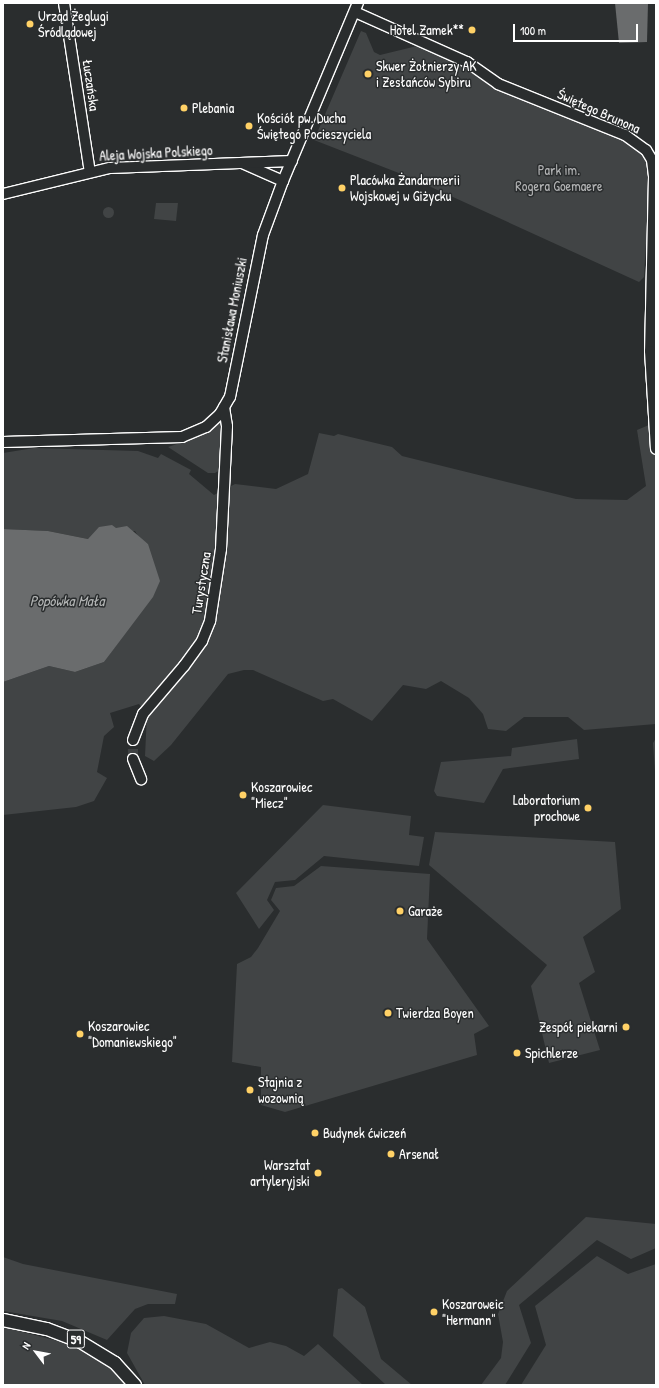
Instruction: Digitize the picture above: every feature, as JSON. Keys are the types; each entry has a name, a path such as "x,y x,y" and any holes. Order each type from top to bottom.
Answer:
{"main road":[{"name":"59","path":"3,1320 41,1328 79,1341 115,1363 135,1385"}],"street":[{"name":"Łuczańska","path":"64,3 90,172"},
{"name":"Stanisława Moniuszki","path":"3,442 182,437 206,427 224,407 230,397 258,254 283,181 357,8"},
{"name":"Świętego Brunona","path":"357,8 467,62 498,84 625,135 646,150 652,160 654,177 650,351 656,450"},
{"name":"Aleja Wojska Polskiego","path":"3,194 90,172 132,166 292,161"},
{"name":"Aleja Wojska Polskiego","path":"242,163 283,181"},
{"name":"Turystyczna","path":"133,740 143,714 202,641 210,621 221,549 228,426 224,407"},
{"path":"133,759 141,779"}],"green space":[{"name":"Park im. Rogera Goemaere","path":"361,31 366,33 374,52 380,55 417,46 468,67 493,86 518,99 544,105 626,140 645,156 650,175 644,277 639,282 409,177 314,140"},
{"path":"156,203 178,203 176,221 154,219"},
{"path":"108,206 112,208 114,212 112,216 108,218 104,216 102,212 104,208"},
{"path":"221,421 220,470 215,473 208,473 168,447 201,436"},
{"path":"656,422 656,724 584,730 568,717 524,717 506,731 488,729 483,714 469,698 441,681 426,689 403,685 372,721 333,699 323,701 253,670 244,670 228,674 171,745 154,761 145,756 147,714 139,704 110,713 114,727 104,736 97,772 107,778 94,801 76,807 3,815 3,682 49,666 75,672 104,662 127,630 148,544 139,538 135,531 88,539 48,531 3,529 3,453 34,448 138,451 158,458 161,454 191,470 189,474 214,495 235,484 276,489 308,474 319,433 334,436 338,434 392,447 402,456 576,499 627,500 646,486 637,430"},
{"path":"656,738 656,786 653,743"},
{"path":"577,739 579,759 503,769 484,803 437,796 434,791 441,762 511,756 512,748"},
{"path":"323,805 411,816 409,835 424,837 419,866 324,856 295,880 275,882 267,900 274,910 259,929 236,893"},
{"path":"435,832 615,842 621,909 583,937 595,972 579,983 600,1050 549,1063 531,986 547,965 429,865"},
{"path":"321,866 430,874 427,939 489,1026 474,1034 477,1055 285,1112 261,1105 261,1067 232,1062 237,964 251,957 280,911 271,900 276,888 294,886"},
{"path":"586,1217 656,1224 656,1248 631,1259 597,1240 519,1305 531,1343 505,1385 481,1385 501,1358 503,1342 498,1314 507,1291"},
{"path":"597,1256 628,1274 656,1264 656,1385 521,1385 546,1345 535,1306"},
{"path":"3,1257 23,1264 177,1294 175,1304 148,1304 135,1309 107,1340 62,1321 3,1311"},
{"path":"342,1288 365,1307 381,1359 412,1385 386,1385 333,1336 338,1289"},
{"path":"164,1316 206,1324 249,1348 270,1342 286,1346 304,1356 318,1344 363,1385 145,1385 127,1353 131,1333 144,1318"},
{"path":"3,1327 62,1342 89,1354 108,1366 127,1385 3,1385"}],"water":[{"path":"615,3 648,3 647,42 619,43"},
{"name":"Popówka Mała","path":"112,525 116,528 127,526 148,544 160,581 153,597 104,662 75,672 49,666 3,682 3,529 48,531 88,539 99,527"}],"tunnel":[{"path":"133,740 133,759"}],"place":[{"name":"Urząd Żeglugi Śródlądowej","path":"30,24"},
{"name":"Hotel Zamek**","path":"472,30"},
{"name":"Skwer Żołnierzy AK i Zesłańców Sybiru","path":"368,74"},
{"name":"Plebania","path":"184,108"},
{"name":"Kościół pw. Ducha Świętego Pocieszyciela","path":"249,126"},
{"name":"Placówka Żandarmerii Wojskowej w Giżycku","path":"342,188"},
{"name":"Koszarowiec \"Miecz\"","path":"243,795"},
{"name":"Laboratorium prochowe","path":"588,808"},
{"name":"Garaże","path":"400,911"},
{"name":"Twierdza Boyen","path":"388,1013"},
{"name":"Zespół piekarni","path":"626,1027"},
{"name":"Koszarowiec \"Domaniewskiego\"","path":"80,1034"},
{"name":"Spichlerze","path":"517,1053"},
{"name":"Stajnia z wozownią","path":"250,1090"},
{"name":"Budynek ćwiczeń","path":"315,1133"},
{"name":"Arsenał","path":"391,1154"},
{"name":"Warsztat artyleryjski","path":"318,1173"},
{"name":"Koszaroweic \"Hermann\"","path":"434,1312"}]}
